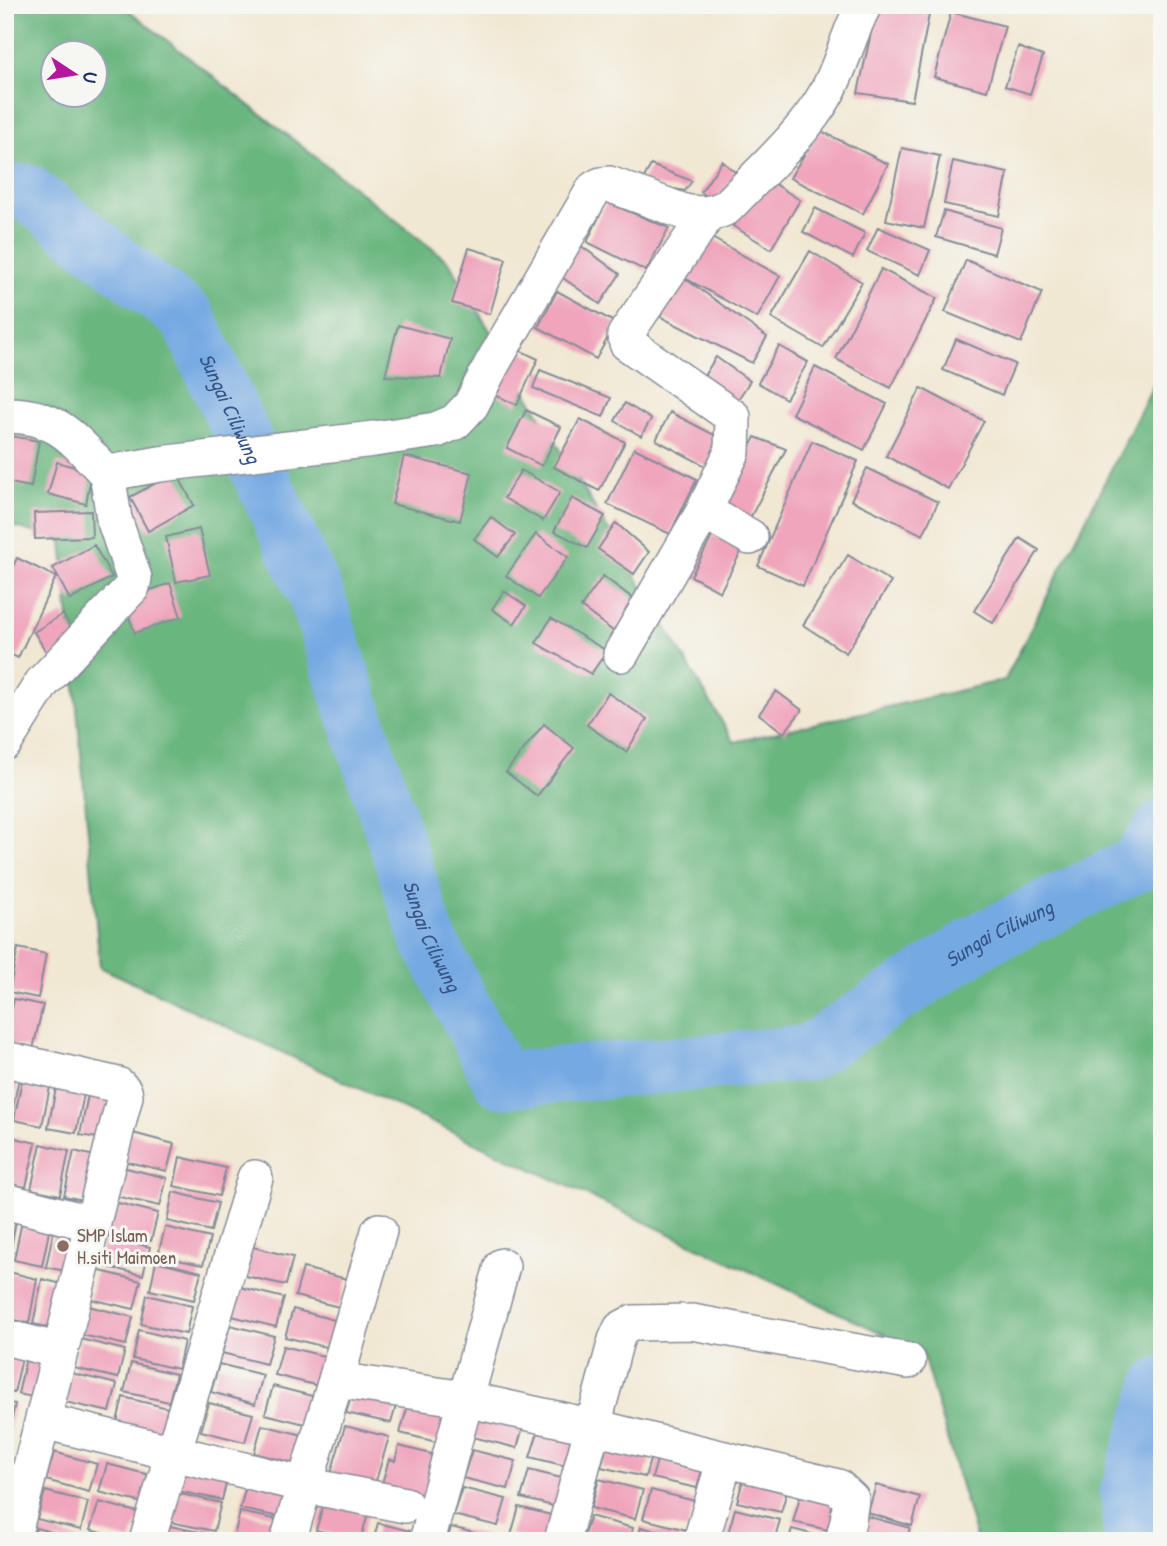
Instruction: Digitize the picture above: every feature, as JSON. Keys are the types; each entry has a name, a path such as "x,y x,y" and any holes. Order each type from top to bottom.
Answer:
{"street":[{"path":"107,472 374,439 436,429 455,422 479,391 492,363 594,189 609,184 684,212 708,214 727,207 809,121 840,66 864,5"},
{"path":"621,654 704,511 732,452 733,417 626,343 625,335 708,214"},
{"path":"5,415 22,415 48,421 63,429 107,472 114,519 134,578 132,587 42,683 5,742"},
{"path":"704,511 750,537"},
{"path":"5,1059 118,1085 124,1091 122,1109 43,1420 17,1475 12,1541"},
{"path":"147,1541 255,1178"},
{"path":"5,1201 93,1224"},
{"path":"288,1541 379,1231"},
{"path":"427,1541 502,1266"},
{"path":"562,1541 616,1340 621,1329 632,1323 692,1322 908,1360"},
{"path":"5,1337 60,1352"},
{"path":"336,1380 465,1399 594,1427 838,1487 851,1499 843,1541"},
{"path":"43,1420 305,1485 405,1505"},
{"path":"701,1541 725,1459"}],"green space":[{"path":"5,5 122,5 449,262 734,742 1005,680 1162,368 1162,1541 977,1541 922,1352 100,967 62,540 5,524"}],"building":[{"path":"876,9 929,15 912,101 858,93"},
{"path":"951,12 1005,26 987,91 934,77"},
{"path":"1018,47 1043,56 1030,94 1005,86"},
{"path":"819,130 888,164 863,214 790,178"},
{"path":"902,148 940,156 924,228 886,220"},
{"path":"722,161 736,173 715,203 701,192"},
{"path":"953,161 1008,173 999,216 944,204"},
{"path":"651,165 692,181 685,191 641,183"},
{"path":"762,176 800,200 771,249 733,226"},
{"path":"606,202 669,228 646,271 587,242"},
{"path":"815,208 865,233 853,258 803,232"},
{"path":"944,211 1001,228 994,254 936,237"},
{"path":"878,227 930,250 920,275 867,251"},
{"path":"703,233 780,276 757,318 680,275"},
{"path":"570,238 620,274 600,304 549,268"},
{"path":"469,248 506,259 490,314 452,303"},
{"path":"810,251 862,282 823,348 771,318"},
{"path":"966,260 1042,292 1021,343 945,312"},
{"path":"881,269 937,298 891,388 836,359"},
{"path":"680,275 767,337 752,363 657,315"},
{"path":"557,291 616,323 596,359 538,327"},
{"path":"398,325 450,339 441,378 385,376"},
{"path":"956,339 1015,364 1002,395 943,370"},
{"path":"779,346 808,362 786,399 758,383"},
{"path":"513,347 538,359 517,405 491,393"},
{"path":"716,357 750,381 735,404 699,384"},
{"path":"815,367 887,404 864,450 792,414"},
{"path":"540,370 611,398 603,417 533,388"},
{"path":"921,388 984,421 948,489 886,456"},
{"path":"625,403 651,419 641,436 615,421"},
{"path":"526,410 561,427 542,466 507,448"},
{"path":"670,412 724,440 709,468 656,440"},
{"path":"580,419 625,442 599,491 554,467"},
{"path":"5,435 39,441 31,487 5,482"},
{"path":"755,437 786,449 748,522 721,503"},
{"path":"812,441 858,461 803,586 758,566"},
{"path":"634,448 697,479 670,534 607,504"},
{"path":"404,456 472,473 460,521 392,504"},
{"path":"57,462 92,472 86,504 48,494"},
{"path":"867,468 938,502 923,535 851,500"},
{"path":"521,470 560,492 543,521 504,498"},
{"path":"176,472 194,505 148,531 130,497"},
{"path":"572,498 605,516 587,548 554,531"},
{"path":"91,511 92,537 35,539 34,513"},
{"path":"491,517 515,535 498,557 474,539"},
{"path":"616,523 649,552 634,574 598,549"},
{"path":"199,529 210,575 176,582 166,537"},
{"path":"536,534 568,557 538,598 506,576"},
{"path":"713,535 742,550 720,592 691,576"},
{"path":"1020,538 1039,550 993,623 974,611"},
{"path":"94,545 112,577 70,600 53,568"},
{"path":"848,555 891,582 846,653 803,625"},
{"path":"17,558 56,577 18,658 5,652 5,583"},
{"path":"603,576 643,606 621,637 581,607"},
{"path":"170,583 181,617 135,633 123,600"},
{"path":"504,591 526,606 514,624 492,609"},
{"path":"63,614 78,640 50,658 34,632"},
{"path":"551,618 607,651 591,674 536,643"},
{"path":"776,691 802,710 784,733 759,714"},
{"path":"608,693 647,719 626,752 587,725"},
{"path":"544,724 574,748 537,796 506,772"},
{"path":"5,944 15,946 6,987 5,987"},
{"path":"18,948 46,954 38,998 9,992"},
{"path":"14,999 43,1005 33,1049 5,1044"},
{"path":"5,1070 20,1073 11,1118 5,1117"},
{"path":"23,1075 51,1082 42,1126 14,1120"},
{"path":"57,1083 85,1089 76,1133 48,1128"},
{"path":"89,1090 117,1096 109,1140 80,1135"},
{"path":"129,1132 174,1144 167,1171 123,1161"},
{"path":"7,1136 36,1143 26,1187 5,1183"},
{"path":"41,1144 69,1151 60,1195 31,1189"},
{"path":"74,1151 102,1158 92,1202 64,1196"},
{"path":"180,1157 226,1168 219,1196 174,1186"},
{"path":"122,1167 167,1178 160,1206 115,1196"},
{"path":"173,1192 218,1203 211,1231 167,1221"},
{"path":"114,1202 158,1213 151,1241 107,1231"},
{"path":"5,1212 17,1215 9,1259 5,1258"},
{"path":"23,1216 51,1222 42,1266 14,1260"},
{"path":"55,1223 84,1229 74,1273 46,1267"},
{"path":"165,1227 210,1238 203,1265 158,1256"},
{"path":"105,1236 150,1247 143,1275 98,1265"},
{"path":"249,1246 293,1257 286,1285 241,1275"},
{"path":"156,1261 201,1272 194,1300 150,1290"},
{"path":"303,1268 347,1279 339,1307 295,1296"},
{"path":"96,1270 141,1281 134,1309 90,1299"},
{"path":"9,1272 37,1279 29,1323 5,1318 5,1292"},
{"path":"42,1279 70,1286 61,1330 33,1324"},
{"path":"240,1287 284,1298 276,1327 232,1316"},
{"path":"147,1295 192,1306 186,1334 141,1324"},
{"path":"88,1306 133,1317 126,1345 82,1335"},
{"path":"293,1309 338,1321 330,1348 285,1337"},
{"path":"230,1325 274,1336 266,1364 222,1353"},
{"path":"139,1330 184,1341 178,1369 133,1359"},
{"path":"80,1339 125,1350 118,1378 74,1368"},
{"path":"5,1345 24,1349 14,1393 5,1391"},
{"path":"283,1346 328,1357 319,1386 275,1375"},
{"path":"28,1349 56,1356 47,1400 18,1394"},
{"path":"131,1363 176,1374 169,1402 124,1392"},
{"path":"219,1364 263,1375 255,1404 211,1392"},
{"path":"71,1373 117,1384 110,1412 65,1402"},
{"path":"355,1384 399,1396 391,1423 346,1413"},
{"path":"273,1386 316,1397 309,1425 265,1414"},
{"path":"123,1397 168,1408 161,1436 116,1426"},
{"path":"5,1402 15,1404 6,1447 5,1447"},
{"path":"209,1403 253,1414 245,1442 201,1431"},
{"path":"408,1405 453,1416 445,1444 400,1433"},
{"path":"481,1409 525,1420 517,1448 473,1437"},
{"path":"262,1425 307,1436 298,1464 254,1453"},
{"path":"345,1426 389,1437 375,1484 331,1473"},
{"path":"539,1429 582,1439 574,1468 530,1457"},
{"path":"609,1438 653,1449 645,1477 601,1467"},
{"path":"399,1446 443,1457 425,1499 381,1487 389,1459 395,1461"},
{"path":"660,1449 705,1460 697,1488 652,1478"},
{"path":"472,1450 516,1461 508,1489 463,1478"},
{"path":"54,1452 97,1464 89,1492 46,1480"},
{"path":"184,1462 229,1472 222,1500 177,1491"},
{"path":"107,1464 150,1475 143,1503 99,1492"},
{"path":"529,1470 573,1481 565,1509 521,1498"},
{"path":"745,1473 789,1484 781,1512 737,1502"},
{"path":"599,1479 643,1490 635,1519 591,1508"},
{"path":"247,1481 292,1491 285,1518 240,1509"},
{"path":"876,1485 920,1497 912,1526 868,1513"},
{"path":"462,1488 506,1499 498,1526 453,1515"},
{"path":"651,1490 695,1501 687,1530 643,1519"},
{"path":"45,1491 88,1502 81,1530 37,1519"},
{"path":"176,1493 221,1503 214,1531 170,1522"},
{"path":"801,1493 845,1504 837,1532 793,1522"},
{"path":"99,1502 141,1513 131,1541 90,1530"},
{"path":"324,1503 368,1514 360,1541 316,1530"},
{"path":"519,1507 563,1518 556,1541 534,1541 511,1535"},
{"path":"735,1509 780,1520 774,1541 743,1541 727,1537"},
{"path":"240,1512 284,1521 279,1541 233,1540"},
{"path":"590,1516 633,1528 630,1541 582,1541"},
{"path":"866,1516 910,1528 906,1541 859,1541"},
{"path":"378,1523 422,1534 420,1541 373,1541"},
{"path":"170,1526 214,1535 213,1541 166,1541"},
{"path":"451,1527 495,1538 494,1541 447,1541"},
{"path":"641,1527 689,1540 689,1541 637,1541"},
{"path":"36,1528 83,1540 83,1541 32,1541"},
{"path":"792,1529 835,1540 835,1541 788,1541"}],"waterway":[{"name":"Sungai Ciliwung","path":"5,192 27,192 188,318 317,597 427,936 501,1080 808,1053 983,939 1138,864 1162,829"},
{"name":"Sungai Ciliwung","path":"1132,1541 1128,1491 1162,1384"}],"place":[{"name":"SMP Islam H.siti Maimoen","path":"63,1246"}]}
